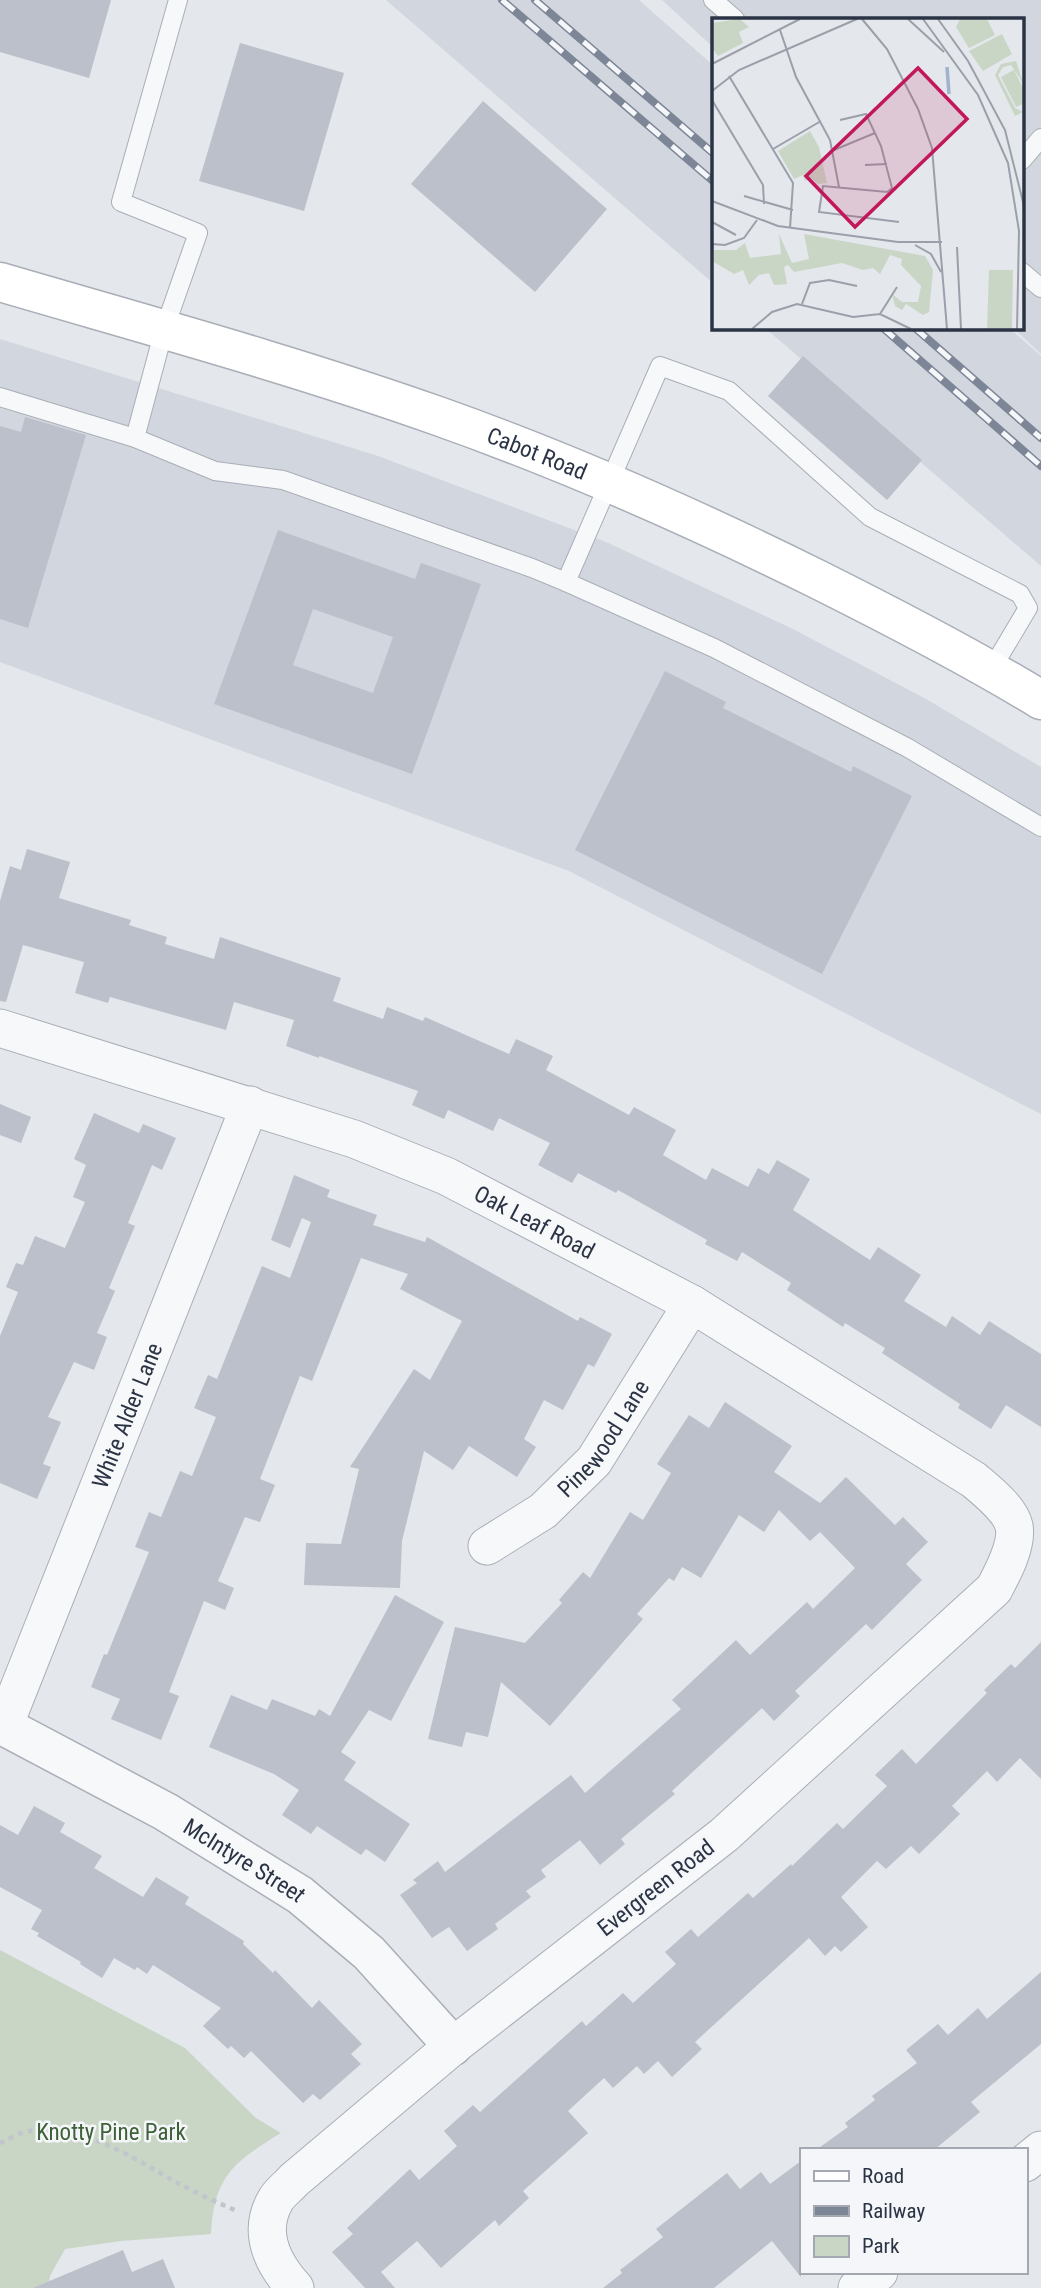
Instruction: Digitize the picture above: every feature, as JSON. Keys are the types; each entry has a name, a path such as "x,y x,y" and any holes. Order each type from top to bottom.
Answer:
{"main road":[{"name":"Cabot Road","path":"0,282 299,370 440,417 608,482 737,540 882,612 1041,700"}],"street":[{"name":"Oak Leaf Road","path":"0,1028 354,1139 446,1177 692,1304 974,1480 997,1498 1014,1527"},
{"name":"White Alder Lane","path":"2,1725 250,1105"},
{"name":"Pinewood Lane","path":"487,1546 543,1511 594,1461 692,1304"},
{"name":"Evergreen Road","path":"267,2224 275,2200 294,2180 453,2046 724,1835 994,1590 1010,1557 1014,1527"},
{"name":"McIntyre Street","path":"2,1725 166,1812 300,1895 369,1953 453,2046"},
{"path":"1027,2161 1041,2150"},
{"path":"267,2224 269,2248 279,2270 295,2288"},
{"path":"857,2288 876,2274"}],"lane":[{"path":"135,438 163,330 198,233 121,202 178,0"},
{"path":"713,0 734,18"},
{"path":"1024,158 1041,138"},
{"path":"1024,274 1041,288"},
{"path":"566,582 660,366 729,391 870,517 1020,594 1028,608 991,670"},
{"path":"0,397 135,438 215,471 284,480 566,582 714,648 908,748 1041,827"}],"path":[{"path":"0,2144 28,2131 53,2130 83,2137 117,2148 175,2181 267,2224"}],"shaded area":[{"path":"386,0 639,0 712,64 712,282"},
{"path":"662,0 1041,0 1041,354 1014,329 1024,329 1024,18 712,18 712,46"},
{"path":"766,329 1010,329 1041,356 1041,566"},
{"path":"0,339 378,456 606,542 791,628 926,699 1041,767 1041,1114 569,871 0,662"}],"green space":[{"name":"Knotty Pine Park","path":"0,1950 185,2048 256,2118 281,2133 239,2162 222,2184 213,2214 211,2234 121,2241 65,2249 50,2276 48,2288 0,2288"}],"building":[{"path":"0,0 111,0 89,78 0,52"},
{"path":"240,43 344,73 304,211 199,181"},
{"path":"483,101 607,209 535,292 411,184"},
{"path":"803,356 922,460 887,500 768,396"},
{"path":"25,417 86,435 28,628 0,619 0,426 21,432"},
{"path":"278,530 415,579 421,563 481,584 412,774 214,704","holes":["313,609 393,637 373,693 293,665"]},
{"path":"665,671 726,702 723,708 851,772 853,766 912,796 822,974 575,850"},
{"path":"27,849 70,862 59,898 131,920 129,925 167,937 165,944 214,959 220,937 341,978 333,1001 383,1019 387,1007 423,1021 425,1017 509,1054 516,1039 553,1056 546,1070 629,1115 634,1107 676,1130 663,1155 706,1180 712,1168 748,1187 758,1168 769,1174 777,1160 810,1179 793,1210 870,1260 878,1247 921,1275 904,1301 946,1327 952,1316 980,1335 989,1321 1041,1354 1041,1427 1006,1405 991,1429 958,1408 960,1404 882,1353 885,1348 845,1323 843,1327 787,1290 791,1283 742,1252 737,1261 705,1244 707,1240 618,1190 616,1193 578,1173 572,1183 538,1165 550,1143 499,1118 493,1131 448,1110 444,1119 412,1105 418,1091 286,1046 294,1020 234,1002 226,1030 110,997 108,1003 75,993 84,962 23,945 6,1002 0,1001 0,901 10,866 21,870"},
{"path":"0,1104 31,1117 21,1143 0,1135"},
{"path":"94,1113 139,1133 143,1124 176,1138 162,1170 152,1165 128,1223 135,1226 109,1288 115,1291 97,1333 107,1337 94,1370 74,1362 48,1417 61,1422 43,1464 51,1467 37,1499 0,1483 0,1336 18,1292 6,1287 16,1263 23,1265 35,1236 65,1248 85,1202 73,1197 86,1165 74,1159"},
{"path":"294,1175 330,1190 327,1197 377,1215 373,1225 425,1242 427,1237 578,1321 580,1317 612,1334 594,1367 588,1364 563,1410 544,1400 524,1439 536,1447 517,1477 469,1446 453,1470 424,1451 402,1541 400,1588 304,1585 306,1543 341,1544 359,1469 350,1467 414,1369 430,1380 462,1321 400,1289 408,1274 361,1258 312,1381 300,1376 260,1479 275,1485 260,1522 245,1517 218,1581 234,1588 225,1610 204,1601 169,1692 179,1696 161,1740 111,1719 120,1699 91,1687 149,1552 135,1547 149,1512 161,1517 180,1471 192,1476 216,1417 194,1408 208,1375 217,1379 262,1266 290,1278 311,1222 302,1218 290,1248 271,1240"},
{"path":"725,1402 792,1446 774,1472 820,1503 846,1477 895,1525 903,1517 928,1542 906,1564 922,1580 872,1630 866,1624 795,1691 800,1696 774,1721 762,1708 672,1791 675,1794 621,1839 625,1844 600,1865 580,1840 541,1870 546,1877 526,1891 531,1897 495,1924 498,1929 467,1951 449,1927 432,1938 400,1895 417,1883 413,1880 438,1861 445,1872 571,1775 585,1793 681,1709 672,1700 736,1640 750,1655 807,1602 813,1609 855,1568 820,1532 810,1541 779,1510 764,1532 739,1515 701,1578 682,1567 674,1581 669,1578 637,1614 643,1619 550,1726 501,1682 488,1737 466,1732 462,1747 428,1739 455,1627 525,1643 562,1603 559,1600 583,1572 590,1578 630,1512 643,1520 671,1473 657,1464 689,1415 709,1428"},
{"path":"395,1595 444,1622 391,1721 369,1710 341,1752 356,1762 344,1780 410,1824 385,1862 366,1849 361,1855 317,1826 311,1834 282,1815 299,1790 274,1774 209,1747 231,1695 267,1710 272,1699 315,1716 319,1709 330,1716"},
{"path":"1041,1642 1041,1779 1020,1758 997,1782 987,1771 952,1806 960,1814 919,1854 911,1846 886,1869 877,1861 841,1897 868,1927 841,1952 835,1946 825,1956 809,1938 695,2042 702,2049 672,2077 658,2061 644,2074 637,2066 613,2088 604,2078 568,2111 588,2133 523,2191 529,2198 499,2226 495,2220 441,2268 417,2241 381,2272 395,2288 365,2288 332,2252 353,2234 347,2228 410,2169 419,2180 457,2146 444,2131 473,2105 480,2112 582,2021 586,2026 623,1993 633,2003 676,1964 665,1952 691,1929 698,1937 748,1893 753,1898 791,1864 792,1866 837,1823 843,1829 887,1786 875,1775 902,1749 916,1764 987,1693 984,1690 1011,1664 1015,1668"},
{"path":"34,1806 65,1823 60,1832 102,1856 94,1868 143,1897 156,1877 189,1897 185,1904 244,1941 243,1944 273,1973 275,1970 312,2008 319,2000 362,2044 351,2054 361,2064 320,2100 313,2094 303,2103 251,2051 244,2058 231,2046 228,2049 203,2026 221,2008 153,1965 147,1974 114,1958 102,1978 37,1936 39,1933 31,1929 42,1910 0,1887 0,1825 18,1835"},
{"path":"1041,1972 1041,2044 971,2102 980,2112 936,2148 819,2148 848,2127 845,2123 875,2100 872,2096 917,2063 906,2050 938,2024 948,2035 978,2008 987,2019"},
{"path":"800,2162 801,2277 772,2241 714,2288 603,2288 622,2273 620,2270 663,2237 656,2229 727,2173 740,2189 761,2172 770,2184"},
{"path":"123,2250 132,2272 163,2259 175,2288 33,2288"}],"railway":[{"path":"502,0 712,180"},
{"path":"535,0 712,152"},
{"path":"884,329 1041,466"},
{"path":"916,329 1041,438"}]}
